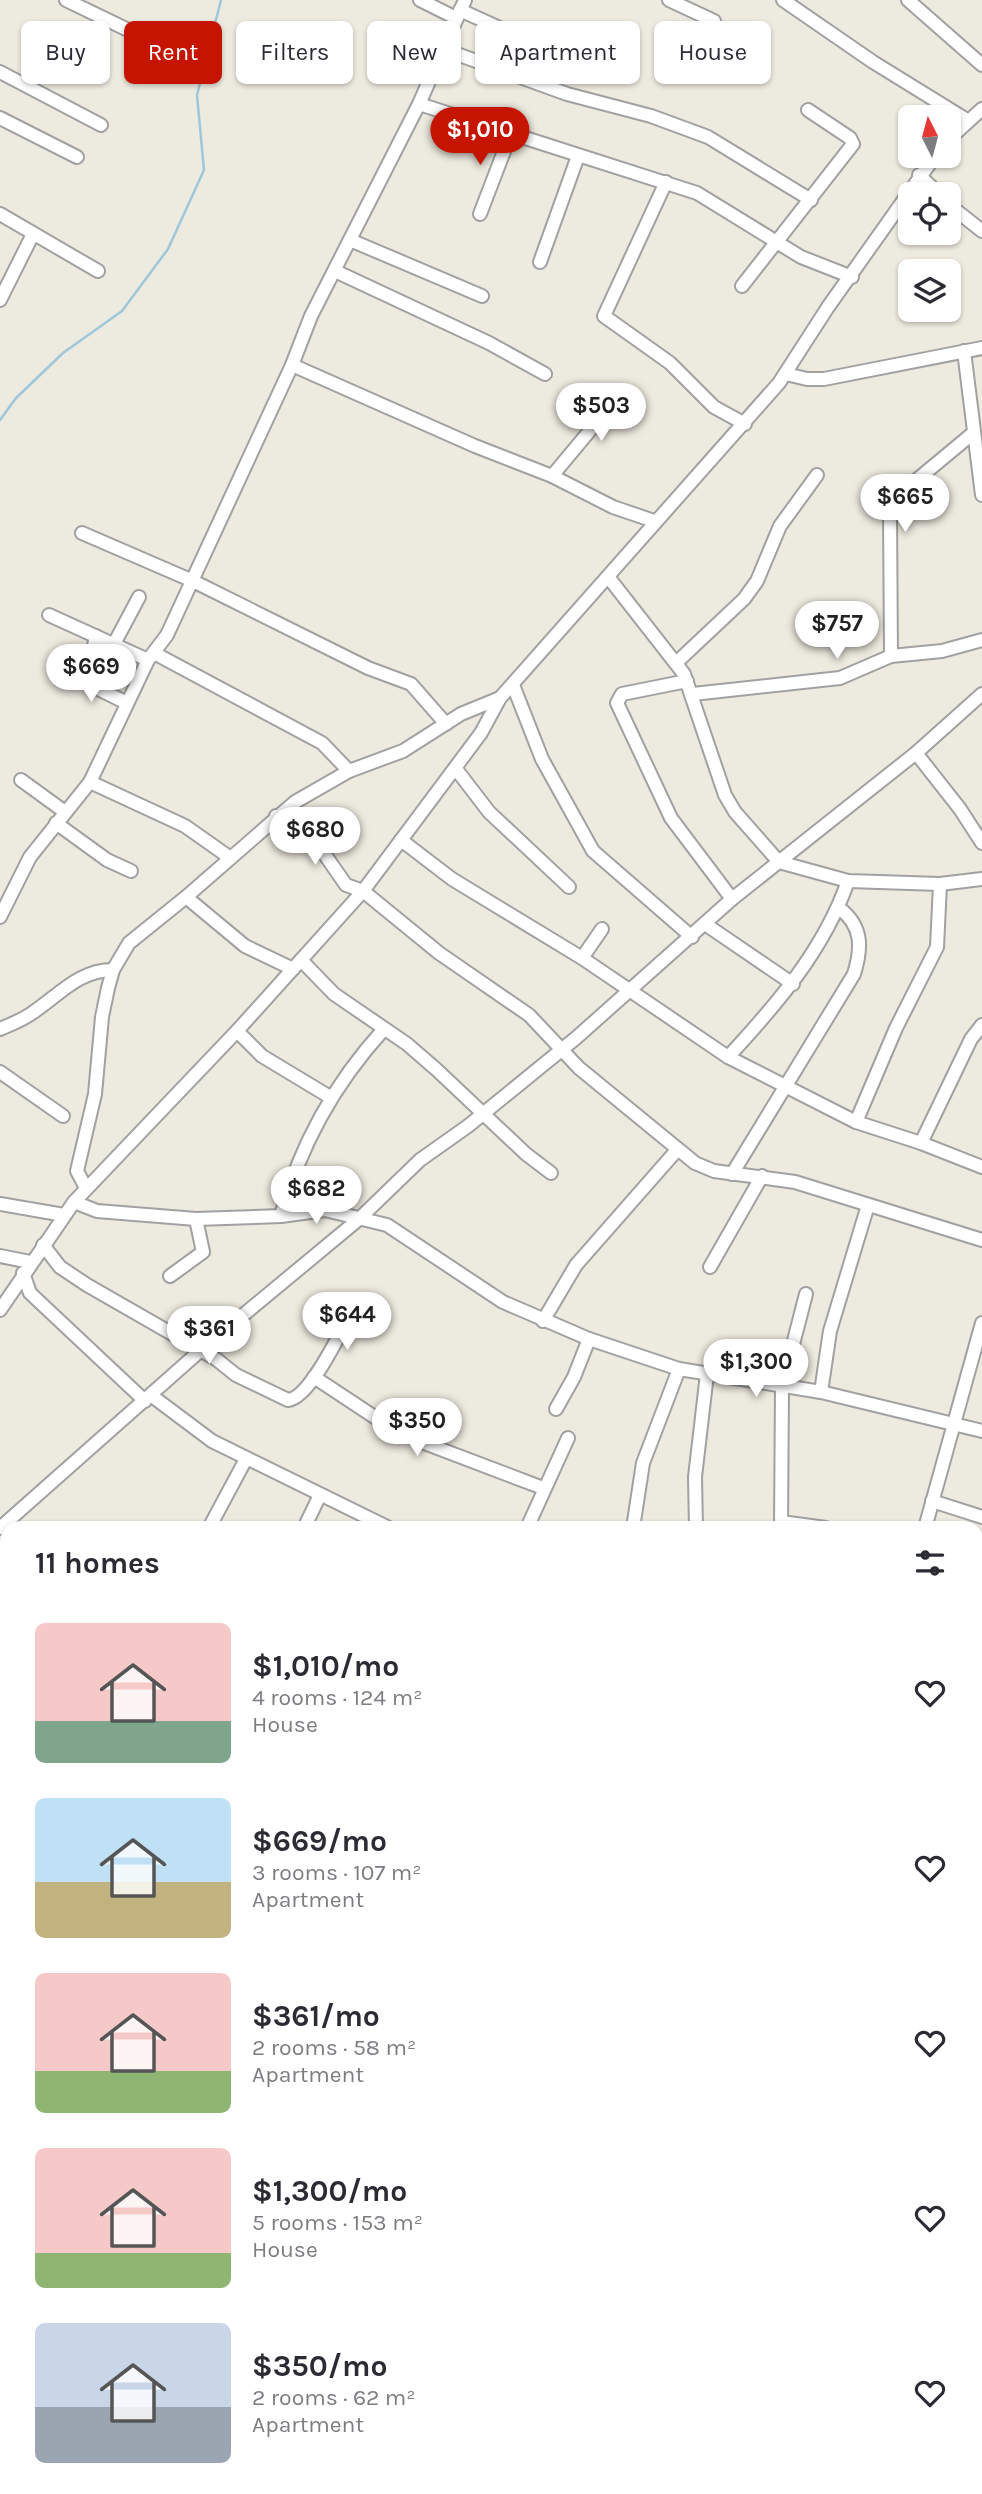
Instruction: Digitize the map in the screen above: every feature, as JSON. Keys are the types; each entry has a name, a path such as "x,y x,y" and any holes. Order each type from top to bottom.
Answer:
{"street":[{"path":"66,0 124,28"},
{"path":"86,12 93,0"},
{"path":"420,0 460,9 486,21"},
{"path":"669,0 714,21"},
{"path":"783,0 873,62 967,120"},
{"path":"908,0 982,65"},
{"path":"461,56 567,94 651,116 708,137 811,200"},
{"path":"0,72 101,125"},
{"path":"0,917 26,864 90,782 151,657 167,635 292,365 311,316 427,84"},
{"path":"418,104 666,182 712,201 801,257 852,277"},
{"path":"961,126 982,108"},
{"path":"742,286 853,144 850,138 808,110"},
{"path":"0,118 77,157"},
{"path":"480,214 511,133"},
{"path":"540,262 578,156"},
{"path":"0,1310 74,1202 237,1031 363,891 456,769 481,733 500,698 609,578 654,521 745,424 786,374 828,307 852,277 924,168"},
{"path":"919,174 927,182"},
{"path":"666,182 604,316 670,363 714,407 745,424"},
{"path":"0,214 97,271"},
{"path":"961,214 982,231"},
{"path":"0,300 33,234"},
{"path":"350,240 482,296"},
{"path":"335,271 545,374"},
{"path":"786,374 824,379 982,348"},
{"path":"964,351 972,433 982,495"},
{"path":"292,365 475,446 552,476 613,507 654,521"},
{"path":"552,476 592,428 594,423 580,410"},
{"path":"891,656 890,512 901,493 972,433"},
{"path":"677,662 744,599 757,581 780,526 817,475"},
{"path":"82,533 193,581 368,668 411,684 446,724"},
{"path":"609,578 677,662 694,694 725,795 736,812 779,862 848,881 940,884 982,879"},
{"path":"114,644 139,597"},
{"path":"49,615 151,657 321,743 349,771"},
{"path":"96,636 90,664 75,678 127,703"},
{"path":"694,694 840,678 891,656 942,650 982,640"},
{"path":"687,681 622,695 617,703 671,818 732,899"},
{"path":"513,685 542,759 593,851 692,937"},
{"path":"8,1521 149,1399 201,1350 359,1219 420,1160 485,1112 630,992 732,899 916,753 982,694"},
{"path":"86,1188 77,1171 95,1094 102,1017 113,970 130,943 187,897 276,816 349,771 403,751 446,724 500,698"},
{"path":"916,753 960,809 982,843"},
{"path":"456,769 489,812 569,887"},
{"path":"22,780 65,812"},
{"path":"90,782 185,826 229,857"},
{"path":"276,816 323,852 346,885 363,891 439,953 529,1015 561,1049 677,1150 714,1171 795,1182 982,1240"},
{"path":"56,823 107,860 131,871"},
{"path":"401,840 495,907 582,958 728,1057 856,1122 982,1167"},
{"path":"728,1057 793,984 839,908 848,881"},
{"path":"856,1122 896,1028 937,947 940,884"},
{"path":"187,897 245,946 297,964 334,994 407,1044 485,1112 526,1154 551,1173"},
{"path":"732,1174 854,974 860,953 860,939 855,925 839,908"},
{"path":"705,924 793,984"},
{"path":"582,958 602,929"},
{"path":"0,1029 29,1015 76,980 100,970 113,970"},
{"path":"921,1143 971,1039 982,1025"},
{"path":"281,1216 298,1157 330,1097 355,1060 384,1030"},
{"path":"237,1031 262,1056 330,1097"},
{"path":"0,1072 63,1116"},
{"path":"543,1321 576,1265 677,1150"},
{"path":"710,1267 762,1176"},
{"path":"74,1202 97,1211 196,1219 281,1216 325,1210 393,1228 503,1302 589,1339 679,1369 821,1392 982,1431"},
{"path":"0,1204 64,1215"},
{"path":"821,1392 830,1331 868,1205"},
{"path":"170,1276 203,1252 196,1219"},
{"path":"43,1245 60,1267 201,1350 236,1375 288,1399 296,1397 314,1377 352,1311"},
{"path":"0,1256 27,1268"},
{"path":"27,1268 30,1293 149,1399 246,1459 374,1521"},
{"path":"781,1521 782,1387 806,1294"},
{"path":"927,1521 982,1323"},
{"path":"556,1409 574,1377 589,1339"},
{"path":"634,1521 643,1463 679,1369"},
{"path":"696,1521 695,1477 707,1374"},
{"path":"314,1377 382,1422 427,1444 543,1488"},
{"path":"530,1521 568,1438"},
{"path":"213,1521 246,1459"},
{"path":"307,1521 320,1495"},
{"path":"932,1501 982,1517"}],"waterway":[{"path":"0,420 16,398 63,353 122,311 168,249 204,170 197,95 221,0"}]}
